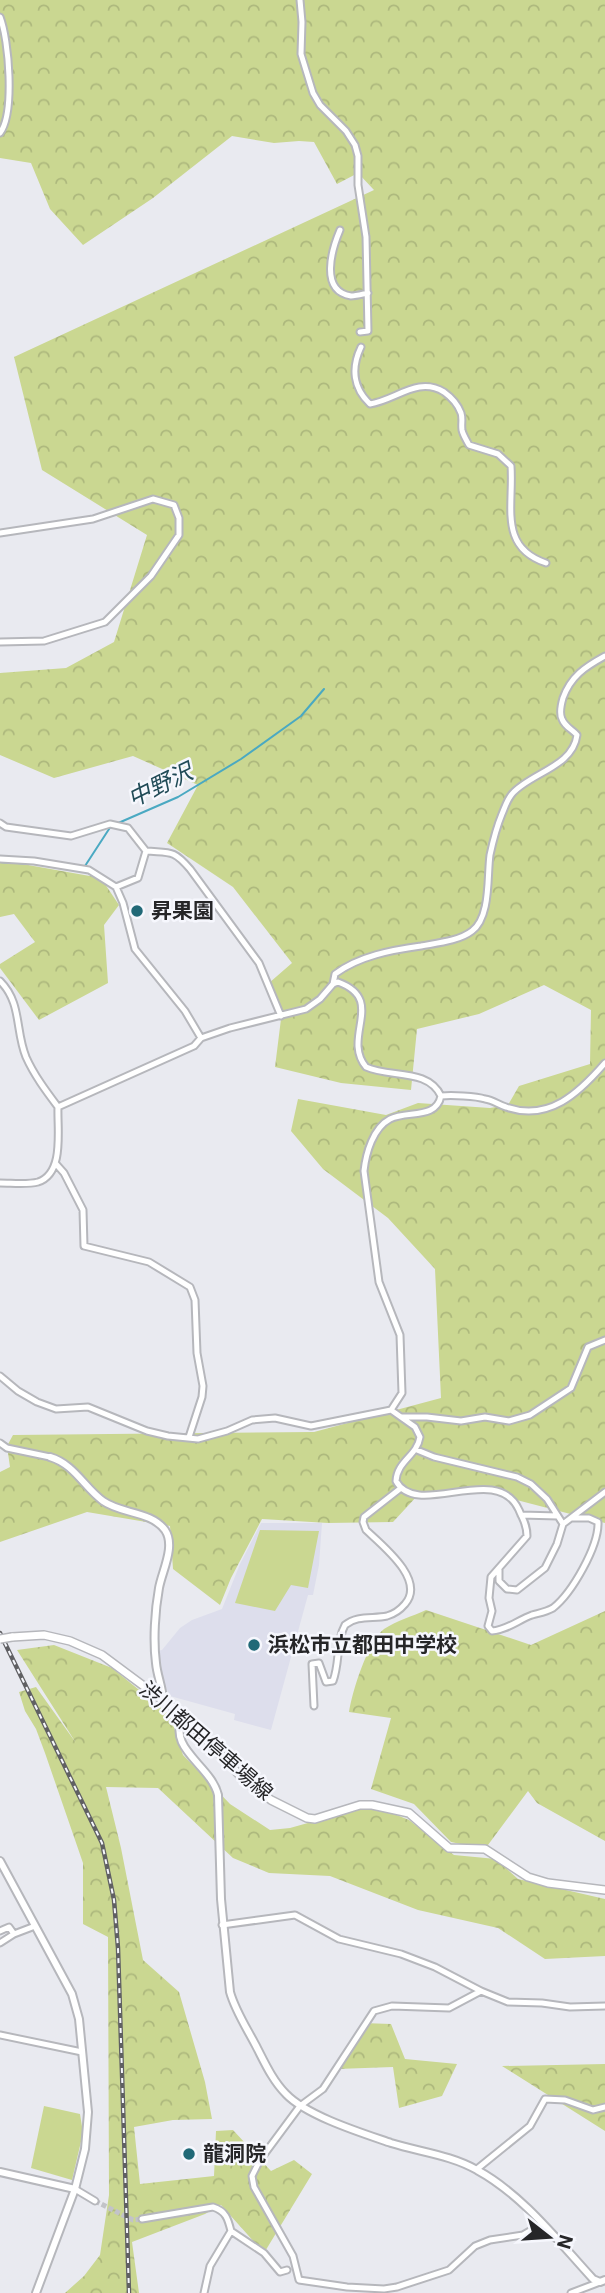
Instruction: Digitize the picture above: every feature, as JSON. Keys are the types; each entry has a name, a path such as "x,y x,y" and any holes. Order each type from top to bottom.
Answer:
{"main road":[{"name":"渋川都田停車場線","path":"0,1639 44,1635 70,1641 102,1655 184,1716 245,1781 271,1800 307,1818 315,1819 360,1805 409,1813 449,1848 485,1849 528,1877 548,1883 605,1890"}],"street":[{"path":"300,0 302,22 299,44 313,93 320,105 346,131 358,156 358,185 366,237 368,293 368,331 360,332"},
{"path":"0,17 8,52 9,98 4,127 0,133"},
{"path":"340,230 330,267 332,280 340,291 352,296 368,293"},
{"path":"361,347 354,371 359,394 370,404 429,385 450,396 460,411 462,430 468,445 498,454 511,466 509,510 513,533 524,553 546,564"},
{"path":"0,533 93,519 153,499 174,505 179,518 179,535 150,576 105,622 44,641 0,642"},
{"path":"333,984 335,974 365,959 390,951 441,942 469,934 476,928 480,923 486,897 493,842 509,798 525,783 555,765 574,746 577,735 566,726 561,717 561,704 566,689 573,677 605,656"},
{"path":"0,823 6,827 71,836 110,824 122,826 128,828 146,850 179,855 258,963 281,1016"},
{"path":"116,887 138,878 146,850"},
{"path":"0,859 34,860 89,870 116,887 135,949 185,1012 201,1038"},
{"path":"0,981 12,995 17,1008 26,1057 41,1085 58,1107 56,1164 41,1181 0,1183"},
{"path":"58,1107 194,1046 201,1038 314,1004 338,982 346,986 361,1001 357,1048 366,1067 414,1076 437,1088 441,1096 438,1105 430,1111 388,1120 381,1126 372,1142 364,1171 375,1264 379,1282 400,1335 402,1393 391,1410"},
{"path":"441,1096 484,1098 505,1107 536,1111 559,1105 572,1097 605,1063"},
{"path":"56,1164 64,1172 83,1210 84,1246 149,1262 190,1287 195,1300 197,1353 203,1386 189,1437"},
{"path":"402,1417 461,1421 485,1417 509,1421 530,1415 571,1388 588,1347 605,1340"},
{"path":"0,1376 18,1391 55,1409 88,1406 147,1431 168,1436 207,1438 252,1420 275,1418 311,1426 391,1410 415,1427 421,1437 417,1450 398,1467 396,1481 405,1492 425,1495 474,1489 489,1490 510,1498 527,1524 527,1536 491,1577 489,1587 492,1611 488,1629 495,1631 554,1607 576,1581 598,1532 598,1522 589,1518 571,1518"},
{"path":"0,1443 3,1448 50,1457 65,1463 102,1500 157,1523 168,1536 169,1545 158,1591 156,1644 157,1670 163,1687 163,1699"},
{"path":"417,1450 434,1457 517,1477 531,1484 552,1504 564,1524"},
{"path":"314,1706 312,1664 319,1663 326,1682 333,1681 345,1625 359,1618 396,1613 410,1596 412,1588 408,1576 366,1530 363,1522 364,1517 401,1488"},
{"path":"499,1570 499,1581 507,1589 517,1590 545,1568 564,1524 605,1492"},
{"path":"521,1515 558,1516"},
{"path":"184,1716 178,1730 180,1739 184,1748 204,1767 216,1784 218,1795 222,1925 233,2004 270,2074 286,2094 316,2115 391,2143 450,2158 477,2169 500,2185 542,2224 593,2279 603,2281"},
{"path":"0,1861 72,1994 79,2019 82,2052 88,2130 75,2189 36,2293"},
{"path":"222,1925 295,1915 339,1939 401,1954 508,2002 570,2007 605,2006"},
{"path":"0,1943 35,1926"},
{"path":"0,1931 9,1927 14,1934"},
{"path":"481,1991 449,2008 378,2008 323,2089 300,2106 260,2160 252,2176 261,2201 293,2256 299,2280 347,2287 397,2287 449,2270 475,2246 490,2240 523,2235 542,2224"},
{"path":"0,2035 82,2052"},
{"path":"477,2169 530,2126 545,2099 565,2100 593,2109 605,2107"},
{"path":"0,2172 75,2189 95,2201"},
{"path":"142,2219 213,2207 221,2209 228,2216 231,2231 210,2266 204,2293"},
{"path":"231,2231 264,2253 280,2272 286,2270"},
{"path":"571,2293 603,2281"},
{"path":"384,2289 392,2293"}],"shaded area":[{"path":"261,1523 322,1523 319,1565 313,1595 308,1595 271,1730 234,1720 235,1714 170,1696 160,1676 156,1651 162,1650 180,1628 192,1620 222,1609 240,1564"}],"green space":[{"path":"0,0 605,0 605,1523 474,1489 418,1495 393,1522 328,1523 262,1519 220,1605 173,1569 170,1526 87,1512 0,1542 0,1472 10,1467 7,1446 13,1435 314,1432 441,1398 435,1269 388,1218 323,1169 291,1131 298,1099 386,1115 418,1103 490,1108 508,1105 519,1086 590,1064 591,1010 544,985 479,1014 417,1029 411,1090 341,1083 275,1067 282,1011 269,983 292,963 233,887 167,843 198,785 133,756 54,778 0,755 0,673 66,668 114,642 147,535 42,470 14,357 374,190 358,173 337,184 314,142 274,143 232,136 153,198 83,245 50,209 31,163 0,158"},
{"path":"0,860 101,878 119,905 104,925 108,983 39,1020 0,968 0,964 35,942 14,914 0,917"},
{"path":"260,1530 319,1531 308,1588 291,1585 275,1611 235,1603"},
{"path":"426,1610 531,1645 605,1611 605,1841 537,1803 528,1791 485,1849 451,1842 414,1804 371,1789 391,1718 349,1712 353,1692 378,1635 399,1621"},
{"path":"54,1645 112,1668 170,1715 183,1755 230,1804 270,1830 290,1828 372,1805 409,1820 454,1855 496,1859 518,1879 605,1899 605,1956 545,1959 498,1928 418,1910 330,1876 269,1873 233,1858 158,1788 106,1787 143,1960 179,1992 205,2082 212,2119 173,2120 134,2127 140,2184 214,2176 216,2131 233,2130 271,2171 294,2160 312,2174 264,2253 221,2205 205,2214 132,2242 139,2293 65,2293 84,2276 100,2255 109,2195 108,1937 83,1924 83,1863 45,1753 19,1692 36,1687 76,1743 17,1650"},
{"path":"363,2023 391,2024 405,2059 457,2064 442,2096 399,2108 393,2067 337,2069"},
{"path":"605,2064 605,2131 502,2066"},
{"path":"44,2106 80,2114 83,2133 72,2180 31,2168"}],"waterway":[{"name":"中野沢","path":"116,824 178,797 241,759 301,716 324,689"},
{"name":"中野沢","path":"79,866 85,866 111,826"},
{"name":"中野沢","path":"0,862 35,864"}],"tunnel":[{"path":"95,2201 133,2220 142,2219"}],"railway":[{"path":"0,1633 102,1843 114,1900 118,1948 129,2293"}],"place":[{"name":"昇果園","path":"137,911"},
{"name":"浜松市立都田中学校","path":"254,1645"},
{"name":"龍洞院","path":"189,2154"}]}
